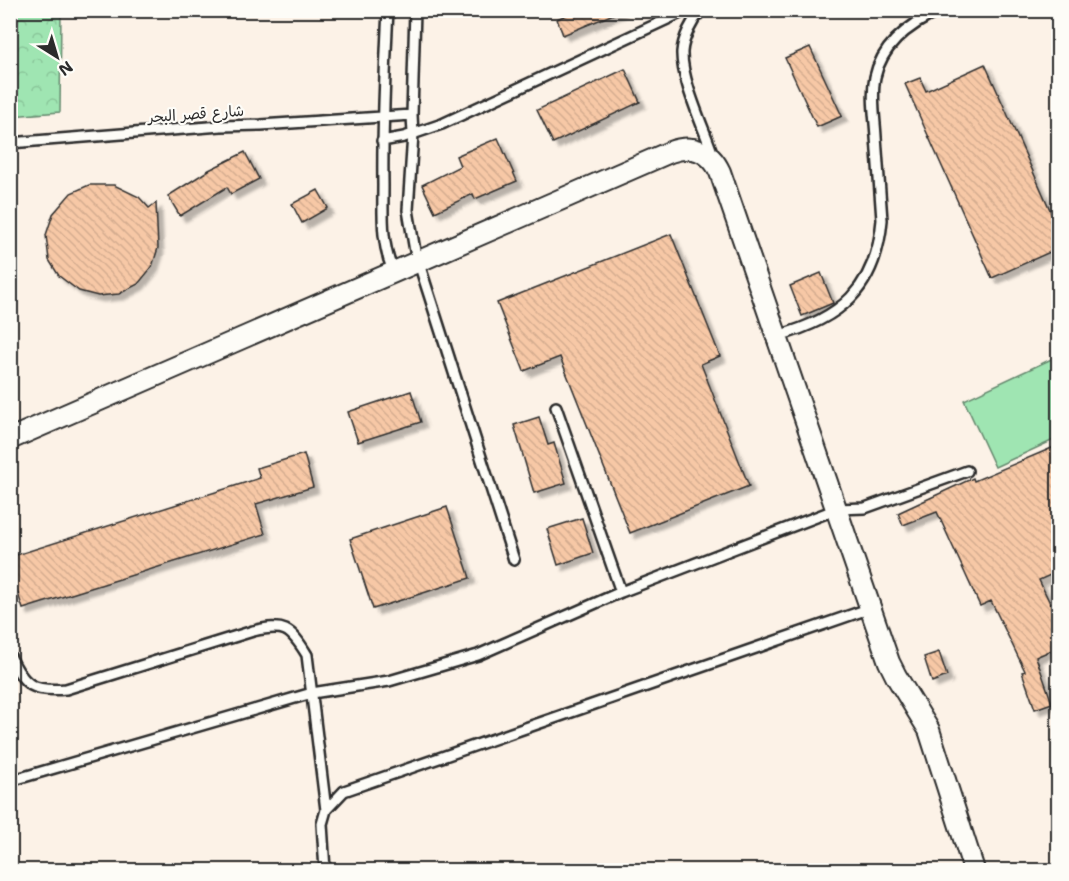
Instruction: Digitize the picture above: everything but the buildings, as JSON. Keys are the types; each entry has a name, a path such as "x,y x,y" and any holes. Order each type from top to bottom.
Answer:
{"street":[{"path":"10,439 680,148 701,150 716,163 871,608 896,676 929,730 974,870"}],"lane":[{"path":"388,10 382,141 383,240 393,271"},
{"path":"415,10 411,115 413,134 408,210 412,241 514,560"},
{"path":"382,141 413,134 453,120 687,10"},
{"path":"701,10 692,21 682,52 686,79 716,163"},
{"path":"777,336 803,329 831,315 855,293 871,266 882,220 874,96 875,77 884,54 892,44 910,28 938,11"},
{"name":"شارع قصر البحر","path":"10,143 221,126 411,115"},
{"path":"556,406 621,592"},
{"path":"10,781 312,693 389,681 478,655 621,592 837,509 865,508 967,471"},
{"path":"326,810 344,790 871,608"},
{"path":"10,656 16,669 30,685 45,691 66,689 253,631 273,627 285,629 307,655 326,810 322,824 325,870"}],"green space":[{"path":"11,10 61,11 60,112 11,116"},
{"path":"1058,356 1058,438 995,467 964,400"}]}
